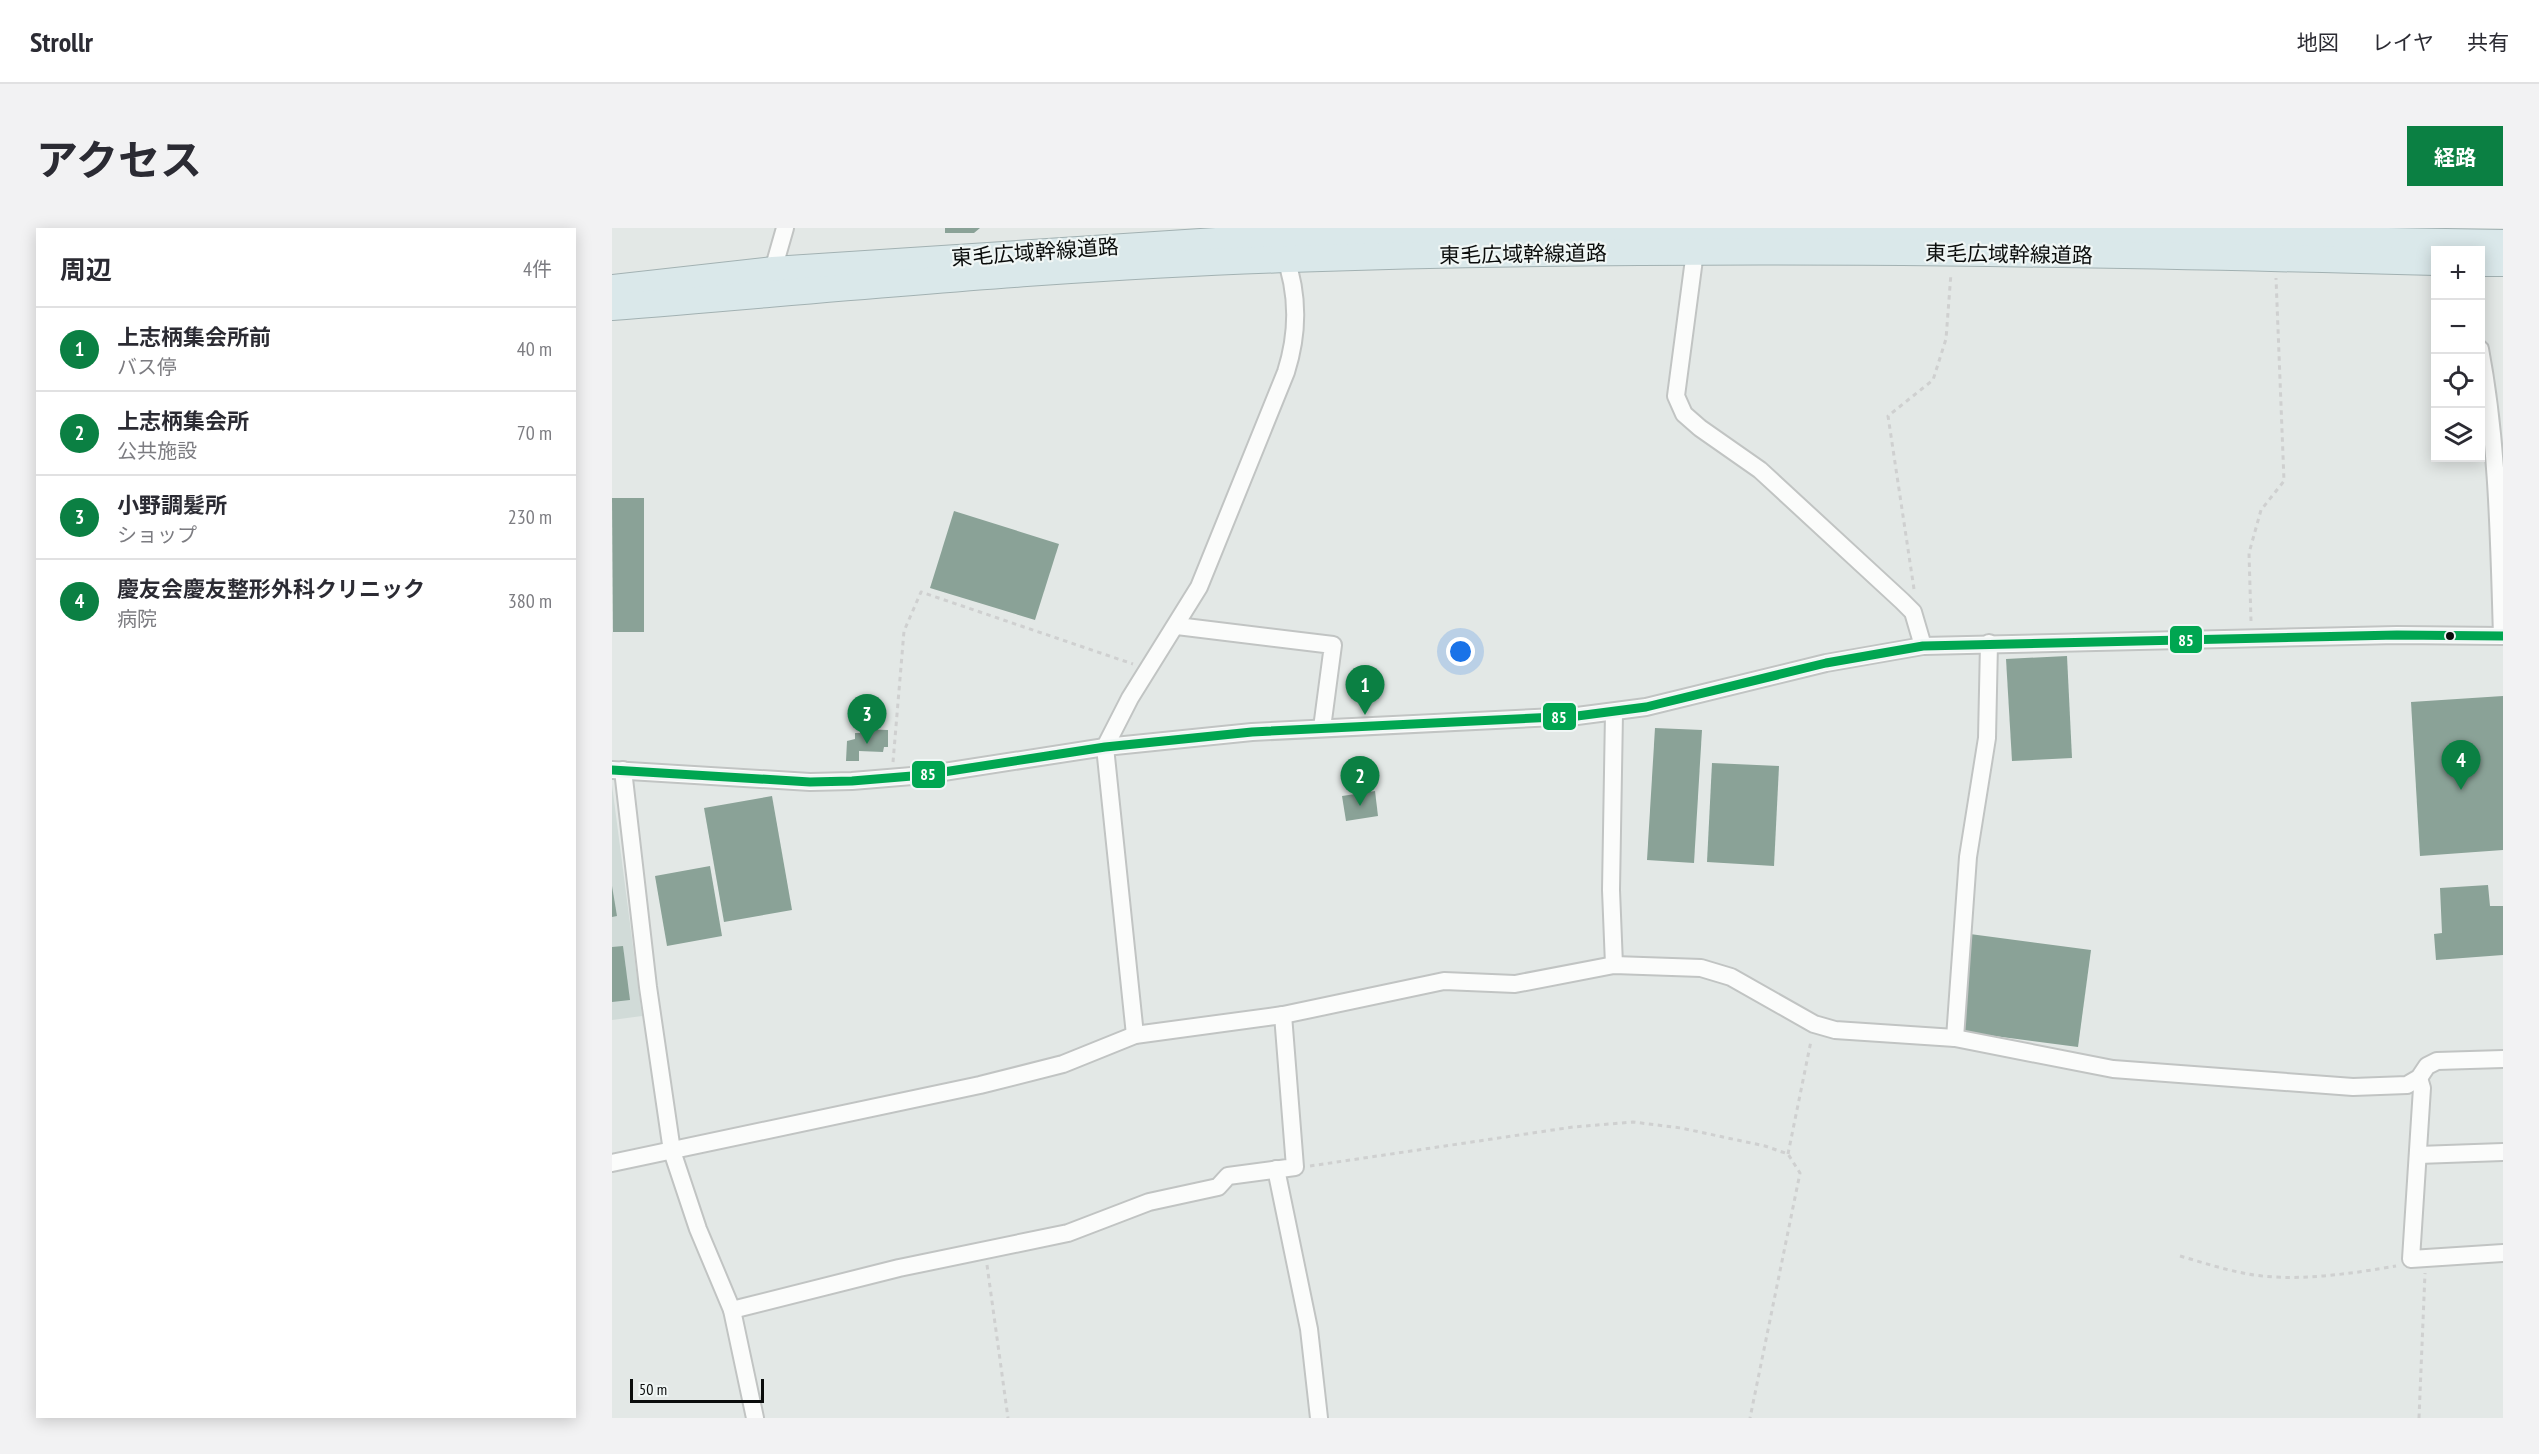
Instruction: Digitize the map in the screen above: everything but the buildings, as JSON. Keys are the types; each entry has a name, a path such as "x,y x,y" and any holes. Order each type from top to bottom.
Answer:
{"highway":[{"name":"東毛広域幹線道路","path":"612,288 773,270 1279,241 1697,239 2503,243"},
{"name":"東毛広域幹線道路","path":"1697,239 1952,254 2275,258 2426,244"},
{"name":"東毛広域幹線道路","path":"612,307 1013,274 1279,241"},
{"path":"2485,263 2503,264"}],"street":[{"path":"773,270 785,228"},
{"path":"1697,239 1676,396 1684,414 1760,470 1913,612 1923,646"},
{"path":"1135,1035 1105,747 1120,715 1199,587 1261,436 1293,348 1296,305 1293,281 1279,241"},
{"path":"755,1418 732,1310 698,1229 672,1151 617,770 810,782 892,779 1105,747 1252,732 1614,712 1646,707 1826,663 1923,646 2397,635 2502,636 2497,482 2482,354"},
{"path":"1177,626 1334,645 1322,728"},
{"path":"1955,1038 1968,857 1987,738 1989,643"},
{"path":"1614,712 1611,890 1614,965"},
{"path":"612,1163 980,1085 1063,1064 1135,1035 1283,1015 1444,981 1515,984 1614,965 1701,968 1731,977 1814,1024 1835,1030 1955,1038 2113,1069 2353,1087 2407,1085 2419,1078 2427,1066 2438,1061 2503,1059"},
{"path":"732,1310 899,1268 1068,1233 1149,1202 1218,1187 1228,1176 1295,1167 1283,1015"},
{"path":"2419,1078 2422,1088 2411,1259 2503,1253"},
{"path":"2418,1155 2503,1152"},
{"path":"1276,1169 1309,1329 1319,1418"}],"path":[{"path":"1913,612 1915,592 1888,416 1932,380 1946,339 1952,254"},
{"path":"2252,638 2248,553 2261,510 2284,482 2275,258"},
{"path":"892,779 904,631 921,592 1149,670"},
{"path":"1788,1154 1814,1024"},
{"path":"1295,1167 1573,1126 1633,1122 1692,1130 1765,1146 1788,1154 1800,1173 1750,1418"},
{"path":"985,1251 1008,1418"},
{"path":"2180,1256 2244,1274 2280,1277 2369,1271 2399,1266 2411,1259 2426,1267 2418,1418"}],"shaded area":[{"path":"612,785 642,1016 612,1020"}],"transit line":[{"name":"85","path":"612,770 810,782 852,781 924,775 1105,747 1252,732 1577,716 1646,707 1826,663 1923,646 2397,635 2503,636"}],"place":[{"name":"上志柄集会所前","path":"1365,715"},
{"name":"小野調髪所","path":"867,744"},
{"name":"慶友会慶友整形外科クリニック","path":"2461,790"},
{"name":"上志柄集会所","path":"1360,806"}]}
